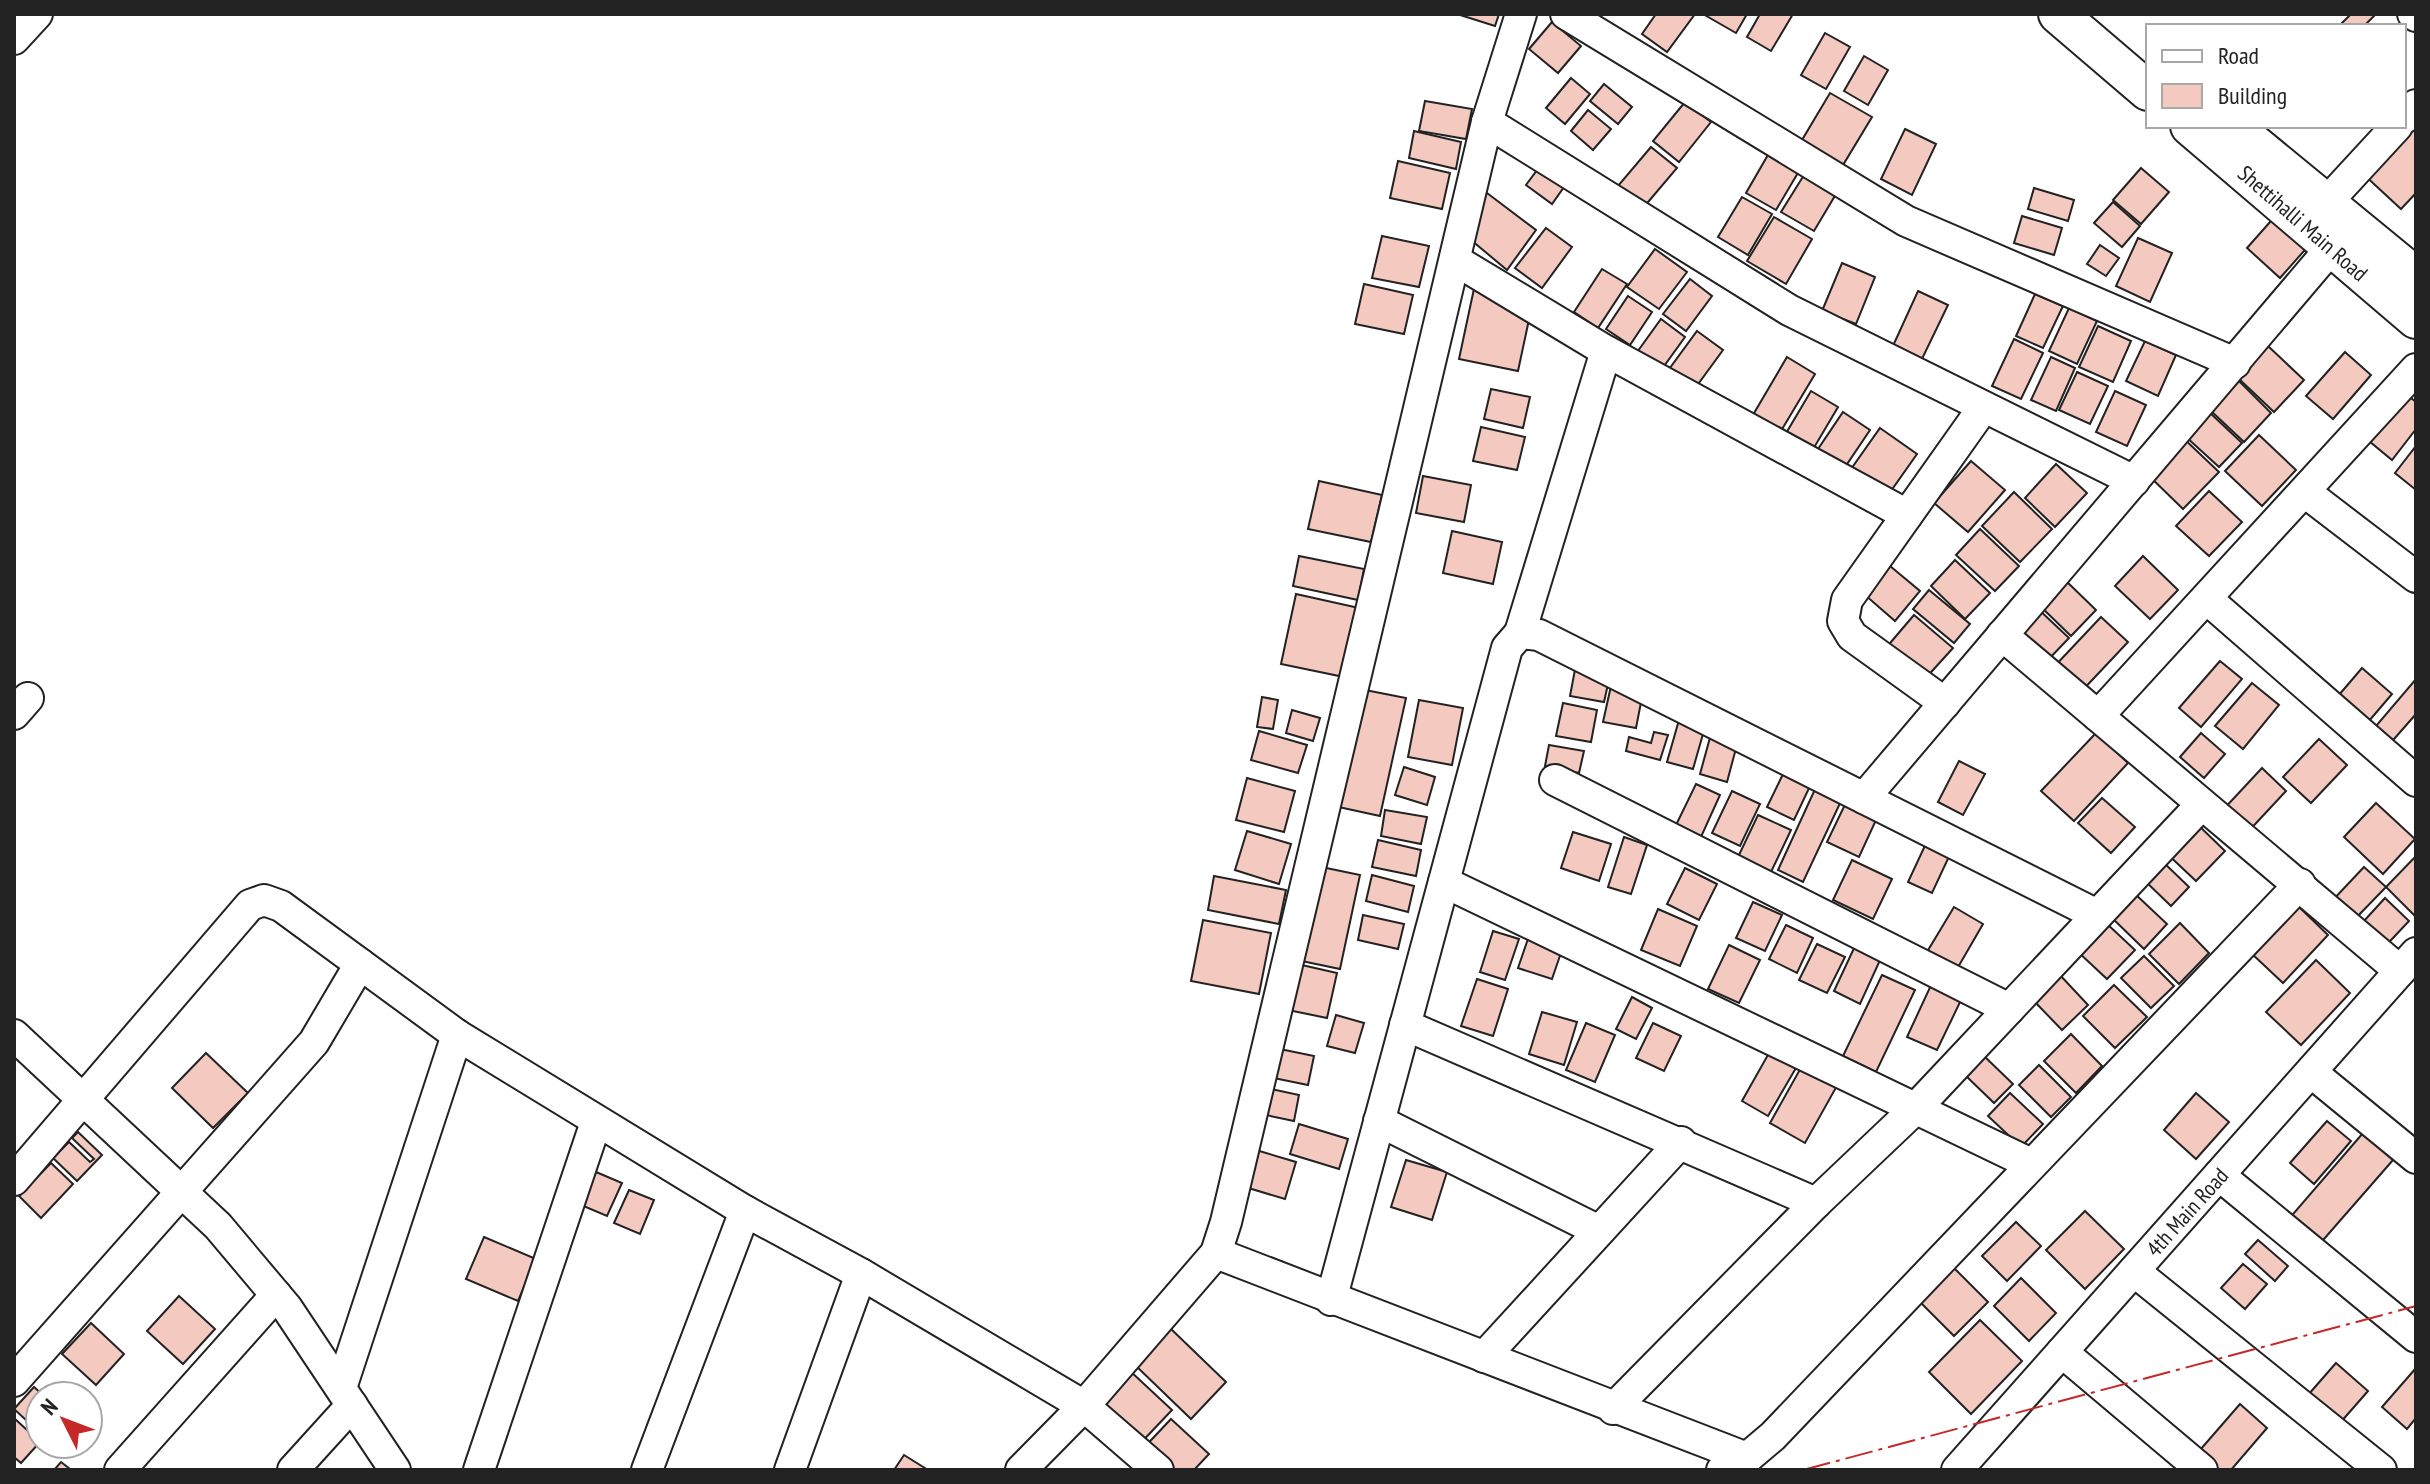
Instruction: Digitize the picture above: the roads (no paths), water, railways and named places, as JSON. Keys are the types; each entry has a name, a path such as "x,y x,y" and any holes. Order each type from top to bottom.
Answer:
{"main road":[{"path":"2058,14 2146,89"},
{"path":"2097,14 2146,54"},
{"name":"Shettihalli Main Road","path":"2192,128 2416,319"},
{"name":"Shettihalli Main Road","path":"2234,128 2416,277"}],"street":[{"path":"14,39 37,14"},
{"path":"1021,1470 1084,1406 1216,1253 1230,1207 1487,122 1521,14"},
{"path":"1566,14 1906,221 2235,363"},
{"path":"1487,122 1789,310 2134,481"},
{"path":"2326,203 2395,128"},
{"path":"1864,798 2332,247"},
{"path":"1455,260 1606,351 1907,515"},
{"path":"1331,1300 1507,648 1520,633 1606,351"},
{"path":"2098,716 2416,369"},
{"path":"1945,703 1852,636 1843,621 1847,600 1983,408"},
{"path":"2305,492 2416,577"},
{"path":"2207,599 2416,781"},
{"path":"1520,633 1539,635 2097,915"},
{"path":"2002,635 2201,805 2300,884 2408,962"},
{"path":"1555,780 2009,1009"},
{"path":"1613,1409 1816,1203 1915,1109 2201,805"},
{"path":"1444,882 2031,1164"},
{"path":"1216,1253 1613,1409 1735,1464 1773,1436 2300,884"},
{"path":"14,1180 250,905 264,900 281,906 457,1035 596,1122 1084,1406 1158,1470"},
{"name":"4th Main Road","path":"1957,1470 2408,962"},
{"path":"14,1381 314,1042 360,964"},
{"path":"1405,1025 1816,1203"},
{"path":"14,1035 218,1226 276,1295 395,1470"},
{"path":"293,1470 347,1397 457,1035"},
{"path":"2311,1072 2416,1158"},
{"path":"1379,1121 1599,1231"},
{"path":"479,1470 596,1122"},
{"path":"1484,1357 1681,1142"},
{"path":"2219,1175 2416,1337"},
{"path":"647,1470 745,1211"},
{"path":"2134,1271 2381,1470"},
{"path":"790,1470 861,1274"},
{"path":"120,1470 276,1295"},
{"path":"2062,1352 2202,1470"}]}
